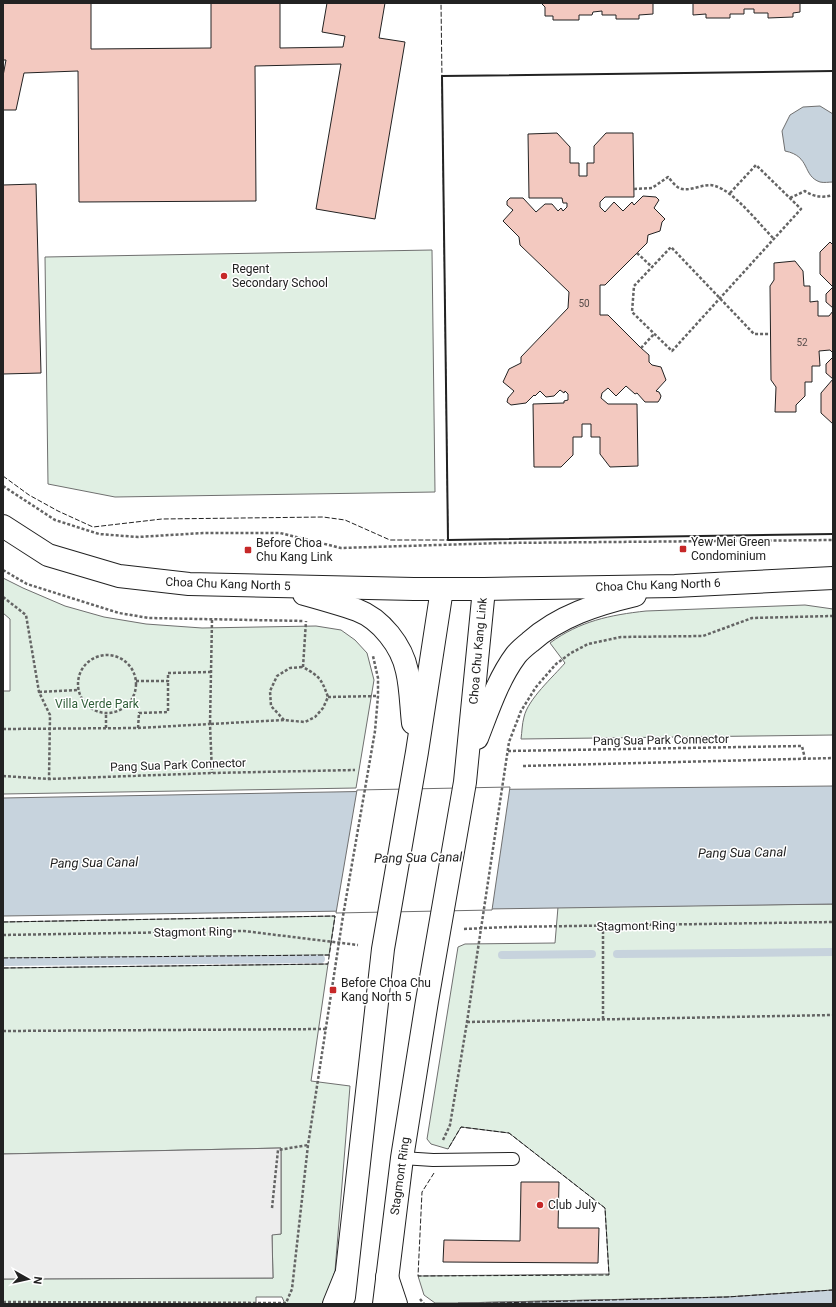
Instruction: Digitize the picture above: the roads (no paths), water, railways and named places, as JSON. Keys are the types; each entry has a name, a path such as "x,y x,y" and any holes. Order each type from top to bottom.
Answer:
{"street":[{"name":"Choa Chu Kang North 5","path":"3,526 48,555 119,576 189,584 442,589"},
{"name":"Choa Chu Kang North 6","path":"484,589 675,586 833,578"},
{"path":"277,586 358,610 377,621 392,638 401,653 407,671 417,752"},
{"path":"466,774 491,701 503,675 517,654 534,638 552,626 580,611 614,600 675,586"},
{"path":"343,1304 383,949 417,752 442,589"},
{"name":"Choa Chu Kang Link","path":"441,922 466,774 484,589 442,589"},
{"name":"Stagmont Ring","path":"384,1304 402,1158 441,922"},
{"path":"334,1304 345,1277"},
{"path":"387,1277 396,1304"}],"lane":[{"path":"402,1158 433,1160 513,1158"}],"water":[{"path":"820,106 833,114 833,182 820,182 814,179 799,157 785,151 782,131 790,115 803,107"},
{"name":"Pang Sua Canal","path":"833,786 833,904 3,916 3,798 441,790"},
{"path":"833,1290 833,1304 458,1303 727,1297"}],"waterway":[{"path":"617,954 833,952"},
{"path":"502,955 592,954"},
{"path":"3,962 321,959"}],"place":[{"name":"Regent Secondary School","path":"224,276"},
{"name":"Yew Mei Green Condominium","path":"683,549"},
{"name":"Before Choa Chu Kang Link","path":"248,550"},
{"name":"Before Choa Chu Kang North 5","path":"333,990"},
{"name":"Club July","path":"540,1205"}],"park label":[{"name":"Villa Verde Park","path":"97,704"}]}
